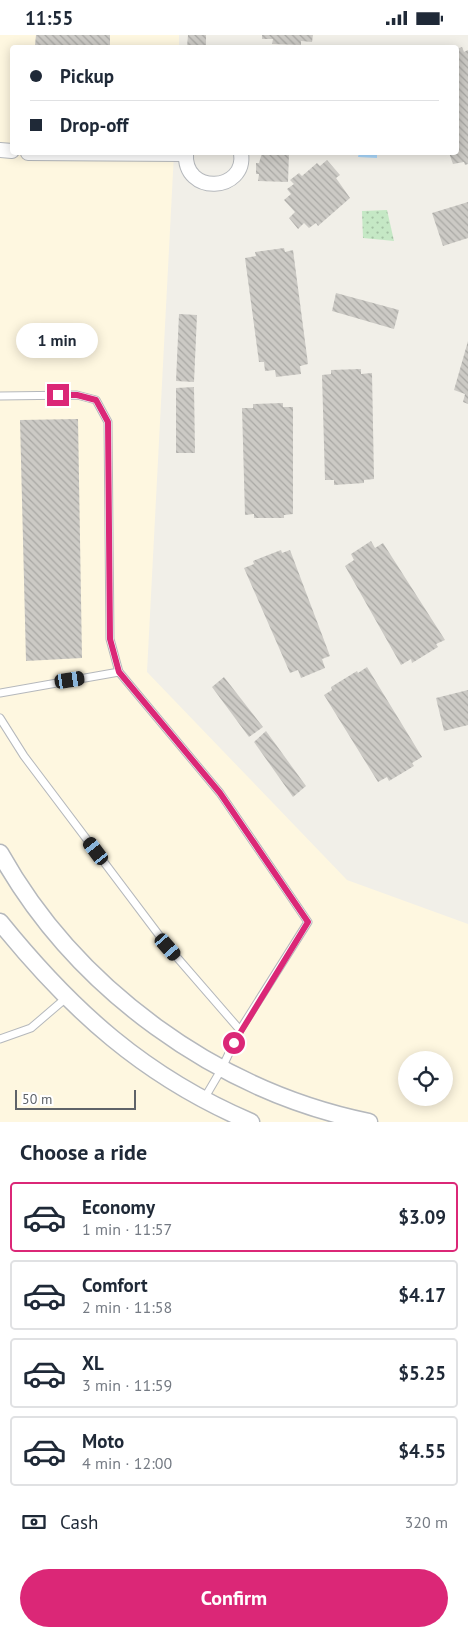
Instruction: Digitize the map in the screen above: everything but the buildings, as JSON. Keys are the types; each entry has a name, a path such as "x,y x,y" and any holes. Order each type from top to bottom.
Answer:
{"street":[{"path":"186,155 190,171 203,182 212,184 223,183 233,177 239,168 241,155"},
{"path":"0,853 44,920 82,962 126,1003 174,1039 221,1070 329,1113 369,1122"},
{"path":"0,922 37,968 66,998 126,1050 182,1088 251,1122"}],"lane":[{"path":"0,395 77,395 96,400 108,422 110,639 119,672 220,793 308,922 240,1030 221,1070 203,1099"},
{"path":"0,693 119,672"},
{"path":"0,717 24,756 168,947 240,1030"},
{"path":"0,1039 31,1028 66,998"}],"shaded area":[{"path":"0,35 179,35 179,45 10,45 10,155 174,155 147,672 347,880 468,924 468,1122 0,1122"}],"green space":[{"path":"387,210 394,241 363,238 362,211"}],"water":[{"path":"358,155 377,155 377,158 358,157"}],"route":[{"path":"58,395 77,395 96,400 108,422 110,639 119,672 220,793 308,922 240,1030 234,1043"}]}
